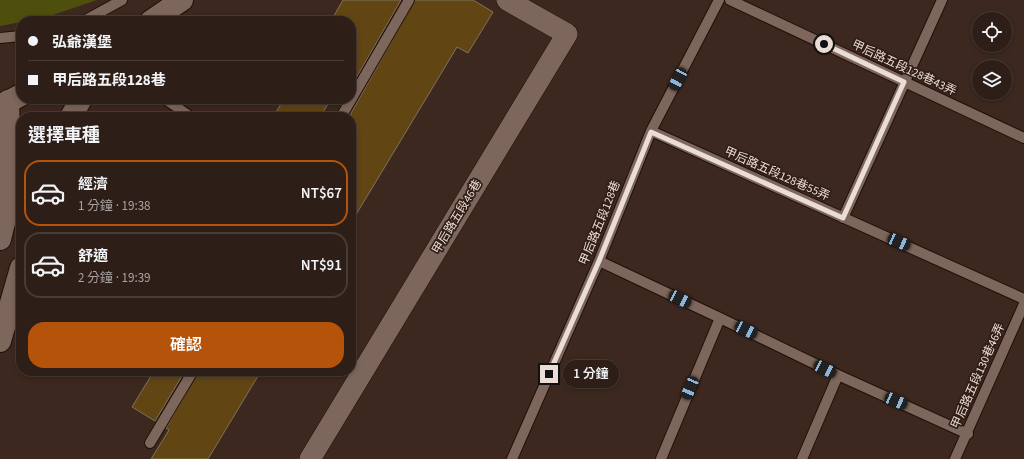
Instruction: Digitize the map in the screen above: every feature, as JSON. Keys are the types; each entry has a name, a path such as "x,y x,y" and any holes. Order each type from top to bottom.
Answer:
{"street":[{"path":"158,16 182,0"},
{"name":"甲后路五段46巷","path":"310,459 567,34 507,0"},
{"path":"7,101 16,117"},
{"path":"0,239 12,195 7,101"},
{"path":"0,341 16,285"}],"lane":[{"path":"93,16 122,0"},
{"path":"356,90 409,0"},
{"name":"甲后路五段128巷","path":"512,459 599,261 651,132 720,0"},
{"name":"甲后路五段128巷43弄","path":"730,0 1024,138"},
{"path":"843,218 942,0"},
{"path":"0,38 16,36"},
{"path":"172,104 184,112"},
{"name":"甲后路五段128巷55弄","path":"651,132 1024,298"},
{"path":"599,261 838,376 968,434"},
{"name":"甲后路五段130巷46弄","path":"956,459 1024,304"},
{"path":"661,459 720,318"},
{"path":"150,443 189,376"},
{"path":"802,459 838,376"}],"shaded area":[{"path":"0,0 97,0 50,16 16,16 16,23 0,26"}],"building":[{"path":"343,0 401,0 356,78 356,16 334,16"},
{"path":"415,0 473,0 493,12 468,53 457,47 356,215 356,112 352,112"},
{"path":"281,104 328,104 323,112 276,112"},
{"path":"151,376 182,376 155,421 132,407"},
{"path":"196,376 258,376 208,459 151,459 169,430 166,428"}],"route":[{"path":"549,374 599,261 651,132 843,218 904,82 824,44"}]}
